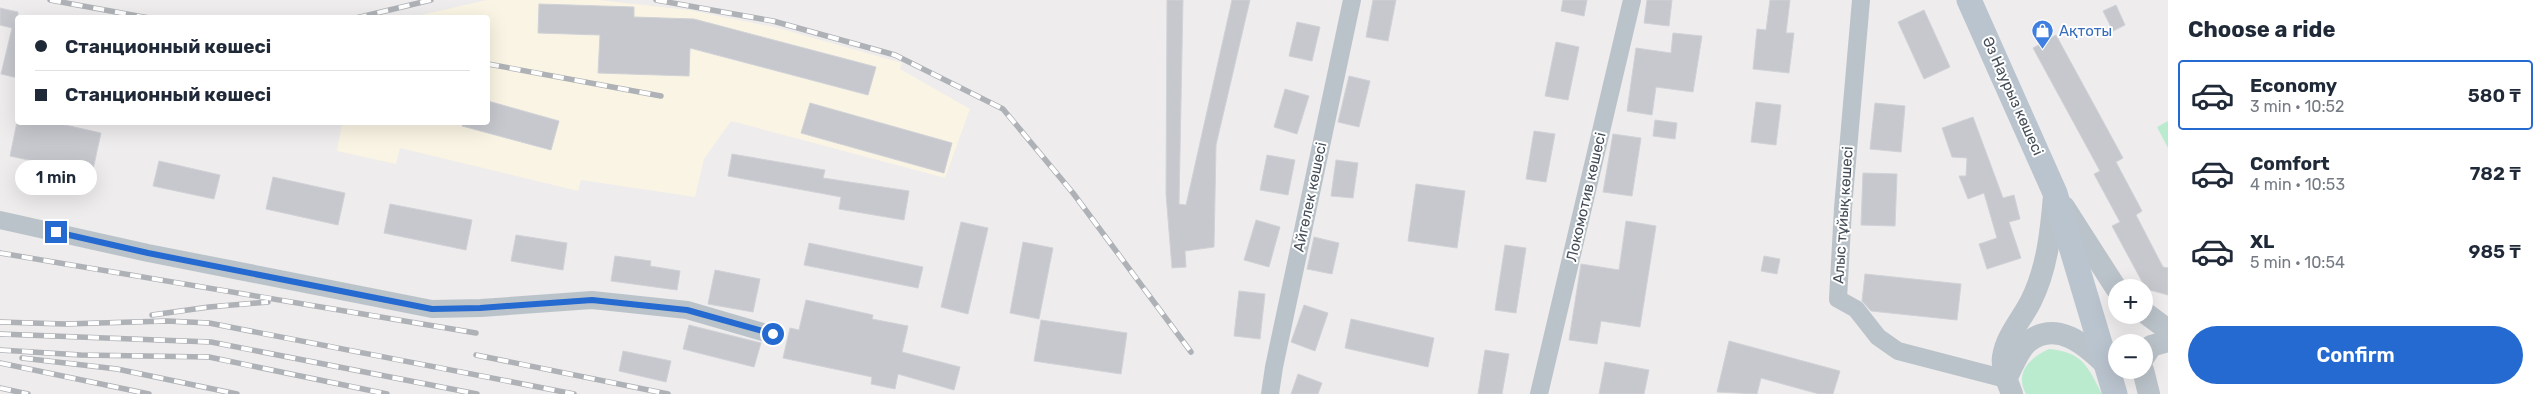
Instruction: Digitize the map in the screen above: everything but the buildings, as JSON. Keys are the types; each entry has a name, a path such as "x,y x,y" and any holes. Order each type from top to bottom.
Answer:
{"main road":[{"name":"Әз Наурыз көшесі","path":"1969,0 2055,193 2115,394"}],"street":[{"name":"Айгөлек көшесі","path":"1270,394 1274,367 1352,0"},
{"name":"Локомотив көшесі","path":"1539,394 1632,0"},
{"name":"Алыс тұйық көшесі","path":"1860,0 1843,208 1838,299 1856,309 1878,337 1898,351 2009,387"},
{"path":"2055,193 2110,279"},
{"path":"2009,387 2002,358 2008,340 2031,301 2045,262 2051,233 2055,193"},
{"path":"0,220 148,253 432,309 480,308 592,300 687,310 773,334"},
{"path":"2153,319 2168,330"},
{"path":"2009,387 2027,343 2039,335 2052,332 2065,334 2076,340 2089,348 2106,365"},
{"path":"2153,345 2168,341"},
{"path":"2145,379 2149,394"}],"shaded area":[{"path":"487,0 599,0 689,10 778,28 902,63 900,69 970,109 945,178 731,121 704,159 695,197 581,180 578,191 400,148 396,164 337,151 342,125 490,125 490,15 421,15"}],"green space":[{"path":"2168,121 2168,148 2157,127"},
{"path":"2049,349 2070,354 2083,362 2102,394 2026,394 2022,379 2026,366 2036,356"}],"railway":[{"path":"50,0 132,15"},
{"path":"368,15 431,0"},
{"path":"656,0 773,21 895,55 1003,109 1073,193 1191,352"},
{"path":"490,64 661,96"},
{"path":"0,253 476,333"},
{"path":"152,315 209,307 268,302"},
{"path":"0,322 65,324 167,321 209,323 574,394"},
{"path":"0,334 211,342 477,394"},
{"path":"0,350 81,355 209,357 387,394"},
{"path":"476,355 668,394"},
{"path":"22,358 117,369 237,394"},
{"path":"0,363 149,394"},
{"path":"0,388 28,394"}],"place":[{"name":"Ақтоты","path":"2043,50"}],"route":[{"path":"56,232 148,253 432,309 480,308 592,300 687,310 773,334"}]}
